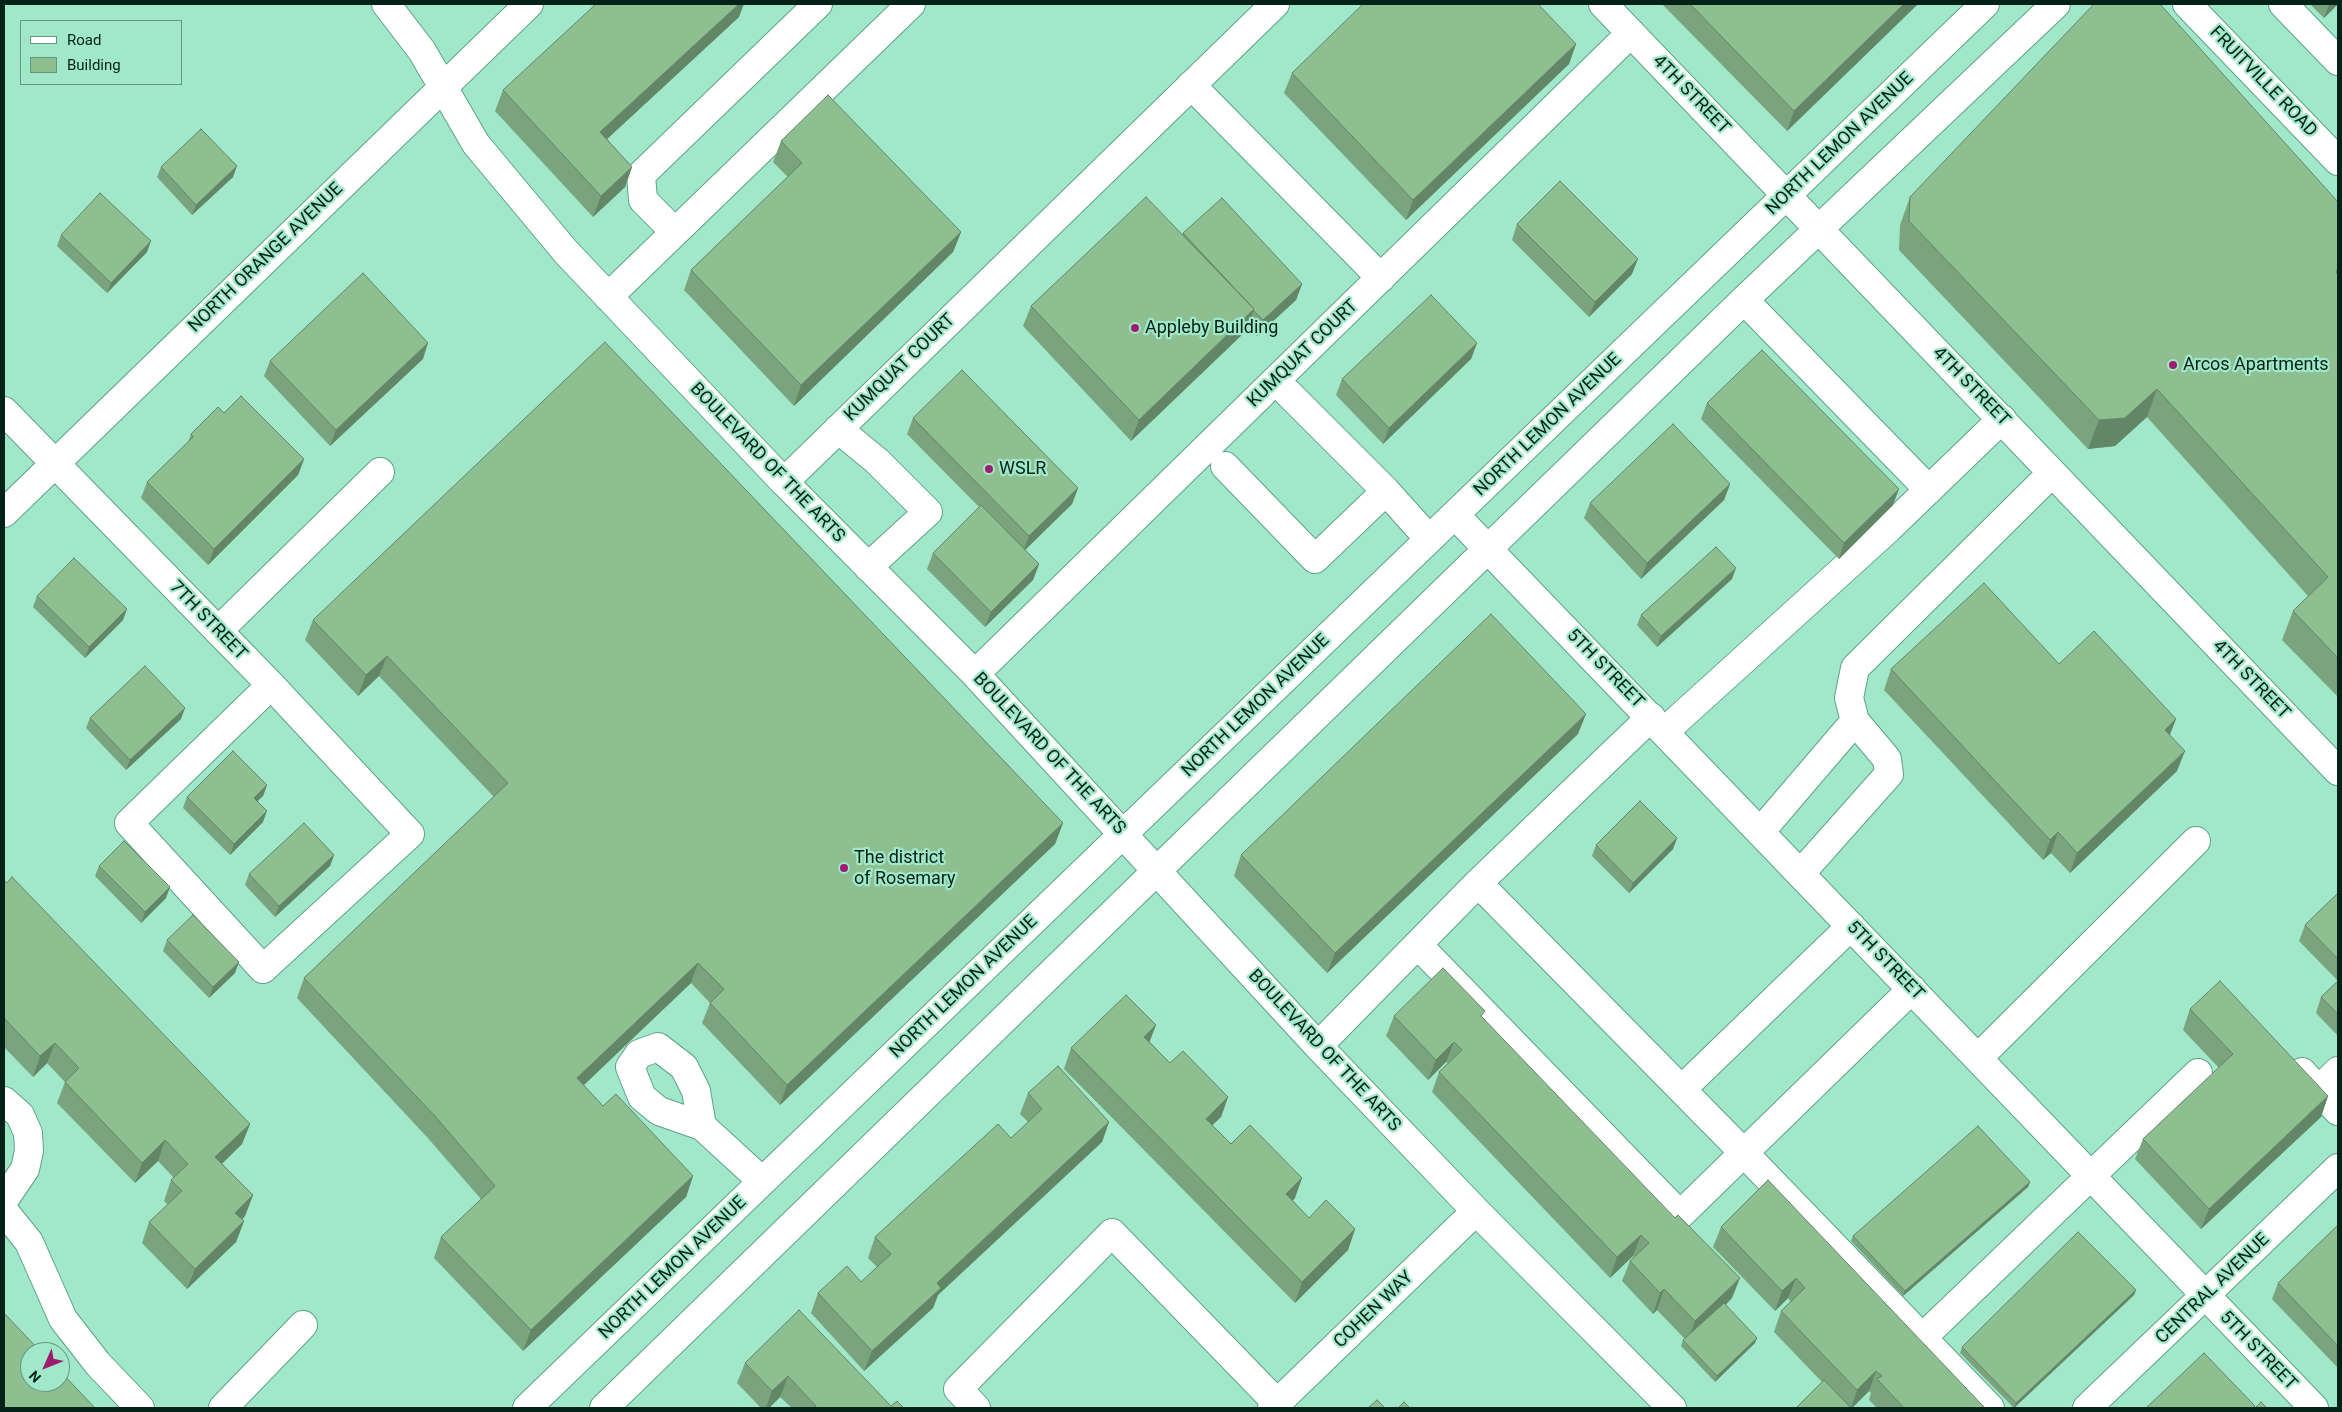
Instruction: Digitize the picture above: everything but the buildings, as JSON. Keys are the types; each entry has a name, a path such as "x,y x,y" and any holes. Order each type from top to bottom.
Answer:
{"street":[{"name":"BOULEVARD OF THE ARTS","path":"386,4 422,51 476,144 490,164 566,252 784,482 975,674 1318,1046 1476,1211 1672,1408"},
{"name":"NORTH ORANGE AVENUE","path":"4,513 528,4"},
{"path":"675,232 643,200 641,175 818,4"},
{"path":"608,297 911,4"},
{"name":"KUMQUAT COURT","path":"784,482 1275,4"},
{"name":"4TH STREET","path":"1603,4 2338,771"},
{"name":"NORTH LEMON AVENUE","path":"527,1408 1985,4"},
{"path":"604,1408 1744,300 2056,4"},
{"name":"FRUITVILLE ROAD","path":"2187,4 2338,161"},
{"path":"2283,4 2338,61"},
{"name":"KUMQUAT COURT","path":"975,674 1631,33"},
{"path":"1191,86 1381,278"},
{"path":"1744,300 1929,490"},
{"path":"1288,393 1386,491 1429,539"},
{"name":"7TH STREET","path":"4,411 270,685 410,834 263,969 129,823 270,685"},
{"path":"1318,1046 1478,883 1658,724 1929,490 2002,419"},
{"path":"838,429 877,461 928,512 868,568"},
{"path":"1225,466 1315,559 1386,491"},
{"path":"218,631 380,472"},
{"path":"1801,873 1889,774 1887,759 1855,721 1849,698 1855,668 2052,473"},
{"name":"5TH STREET","path":"1455,515 1489,548 2092,1176 2205,1297 2314,1408"},
{"path":"1761,831 1855,721"},
{"path":"1978,1058 2196,841"},
{"path":"1478,883 1682,1089 1990,1408"},
{"path":"1682,1089 1851,926"},
{"path":"1418,945 1680,1216 1912,989"},
{"path":"2285,1054 2338,1111"},
{"path":"2319,1090 2338,1071"},
{"path":"1922,1337 2198,1073"},
{"path":"4,1101 20,1115 28,1133 30,1151 25,1169 4,1200"},
{"path":"702,1126 762,1181"},
{"name":"CENTRAL AVENUE","path":"2087,1408 2338,1168"},
{"name":"COHEN WAY","path":"1274,1406 1476,1211"},
{"path":"12,1220 37,1256 63,1319 98,1364 140,1408"},
{"path":"976,1408 958,1389 1112,1233 1274,1406"},
{"path":"223,1408 303,1325"}],"place":[{"name":"Appleby Building","path":"1135,328"},
{"name":"Arcos Apartments","path":"2173,365"},
{"name":"WSLR","path":"989,469"},
{"name":"The district of Rosemary","path":"844,868"}]}
